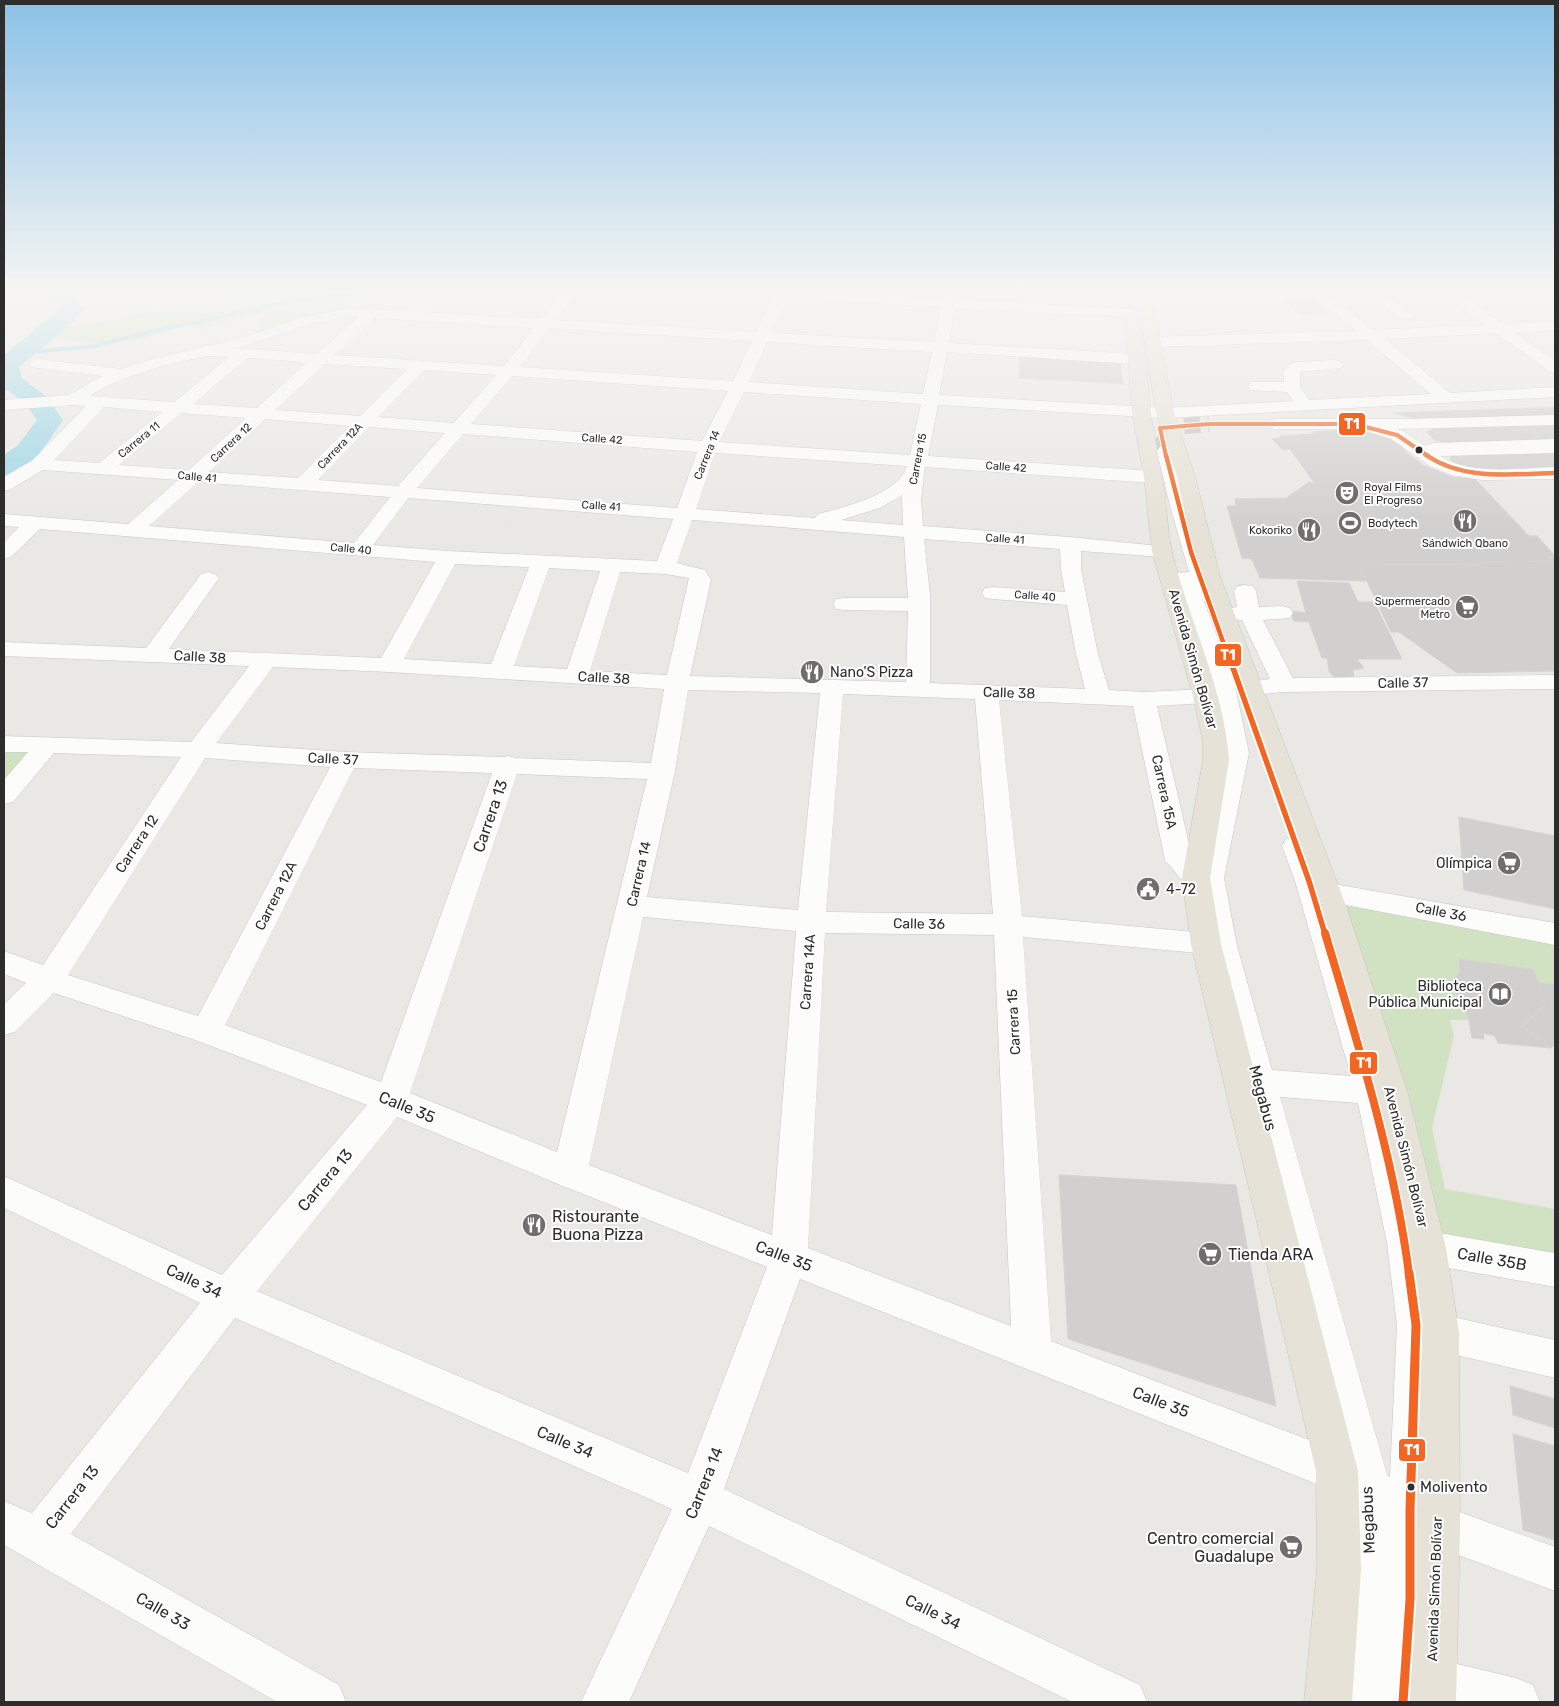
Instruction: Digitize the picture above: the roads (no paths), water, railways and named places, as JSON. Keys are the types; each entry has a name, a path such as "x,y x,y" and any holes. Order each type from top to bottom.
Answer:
{"main road":[{"name":"Avenida Simón Bolívar","path":"1147,370 1153,412 1153,477 1162,550 1205,696 1215,742 1216,760 1196,878 1206,944 1353,1479 1339,1570 1328,1702"},
{"name":"Avenida Simón Bolívar","path":"1153,412 1186,476 1209,576 1326,890 1391,1094 1428,1248 1440,1333 1424,1518 1422,1695"}],"street":[{"path":"85,370 123,374"},
{"path":"73,400 95,386 139,370"},
{"name":"Carrera 11","path":"104,468 224,370"},
{"name":"Carrera 12","path":"132,531 194,477 308,370"},
{"name":"Carrera 12A","path":"303,484 415,370"},
{"path":"488,370 930,400 1153,412 1203,417 1555,402"},
{"name":"Carrera 14","path":"665,568 708,447 746,370"},
{"name":"Carrera 15","path":"918,689 919,604 911,508 915,468 935,370"},
{"path":"1293,370 1292,387 1304,405"},
{"path":"1412,370 1445,397"},
{"path":"358,550 404,491 508,371"},
{"path":"1256,386 1292,387"},
{"path":"1153,412 1555,392"},
{"name":"Calle 42","path":"9,405 73,400 708,447 915,468 1153,477"},
{"path":"4,485 40,464 100,402"},
{"path":"1209,424 1354,424 1555,420"},
{"path":"1420,449 1412,438 1414,434 1432,422"},
{"path":"1354,424 1397,435 1420,449 1436,462 1450,469 1482,474 1555,473"},
{"path":"1555,444 1433,448 1438,451 1555,448"},
{"name":"Megabus","path":"1166,451 1176,499 1191,552 1309,881 1372,1092 1405,1243 1416,1325 1424,1518"},
{"name":"Calle 41","path":"40,464 1162,550"},
{"path":"776,520 815,520 864,507 890,496 902,487 915,468"},
{"name":"Megabus","path":"1176,499 1175,551 1223,686 1236,752 1210,878 1222,946 1259,1082 1353,1479 1369,1582 1359,1702"},
{"name":"Calle 40","path":"4,520 448,557 665,568 687,570 698,574"},
{"path":"4,553 36,522"},
{"path":"1070,543 1071,569 1078,599 1086,654 1099,697"},
{"path":"389,665 448,557"},
{"path":"500,672 541,562"},
{"path":"576,676 612,565"},
{"name":"Carrera 14","path":"570,1173 662,771 677,683 700,580 698,574"},
{"path":"153,655 208,578"},
{"path":"1245,591 1249,613 1285,685"},
{"name":"Calle 40","path":"993,593 1078,599"},
{"path":"844,604 919,604"},
{"path":"1223,614 1282,614"},
{"name":"Calle 38","path":"4,649 389,665 677,683 832,686 1144,699 1205,696"},
{"name":"Carrera 12","path":"4,1023 49,980 198,750 266,660"},
{"name":"Calle 37","path":"1251,688 1285,685 1555,682"},
{"name":"Carrera 14A","path":"789,1258 811,922 832,686"},
{"name":"Carrera 15","path":"986,693 1008,925 1032,1351"},
{"name":"Carrera 15A","path":"1144,699 1179,860 1196,878"},
{"name":"Calle 37","path":"4,744 198,750 346,760 508,764 662,771"},
{"path":"4,796 47,746"},
{"name":"Carrera 12A","path":"206,1031 346,760"},
{"name":"Carrera 13","path":"21,1531 228,1297 391,1100 508,764"},
{"name":"Calle 36","path":"1326,890 1555,934"},
{"name":"Calle 36","path":"631,906 811,922 1008,925 1206,944"},
{"name":"Calle 35","path":"4,962 49,980 206,1031 391,1100 570,1173 1032,1351 1353,1479 1424,1518 1555,1569"},
{"path":"1259,1082 1372,1092"},
{"name":"Calle 34","path":"4,1191 228,1297 699,1500 1123,1702"},
{"name":"Calle 35B","path":"1428,1248 1555,1270"},
{"name":"Carrera 14","path":"606,1702 699,1500 789,1258"},
{"path":"1440,1333 1555,1359"},
{"name":"Calle 33","path":"21,1531 322,1702"},
{"path":"1422,1695 1516,1702"}],"waterway":[{"path":"4,467 28,451 50,420 34,398 11,382 8,370"}],"tunnel":[{"path":"1166,451 1160,428 1209,424"}],"place":[{"name":"Royal Films El Progreso","path":"1347,493"},
{"name":"Sándwich Qbano","path":"1465,521"},
{"name":"Bodytech","path":"1350,523"},
{"name":"Kokoriko","path":"1309,530"},
{"name":"Supermercado Metro","path":"1467,607"},
{"name":"Nano'S Pizza","path":"812,672"},
{"name":"Olímpica","path":"1509,863"},
{"name":"4-72","path":"1148,889"},
{"name":"Biblioteca Pública Municipal","path":"1500,994"},
{"name":"Ristourante Buona Pizza","path":"534,1225"},
{"name":"Tienda ARA","path":"1210,1254"},
{"name":"Molivento","path":"1411,1487"},
{"name":"Centro comercial Guadalupe","path":"1291,1547"}]}
